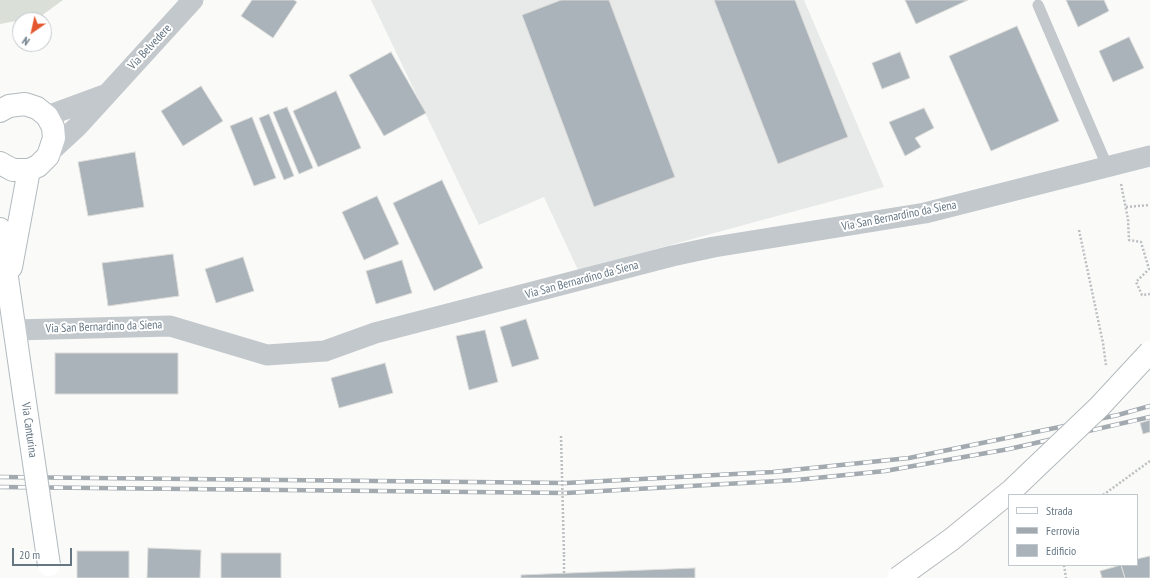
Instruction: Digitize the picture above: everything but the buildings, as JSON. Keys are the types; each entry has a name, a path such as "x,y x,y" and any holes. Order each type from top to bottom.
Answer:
{"main road":[{"path":"0,164 13,170 29,170 38,166 52,150 53,132 47,116 37,108 25,104 3,103"},
{"name":"Via Canturina","path":"7,282 29,170"},
{"name":"Via Canturina","path":"0,229 50,571"},
{"path":"898,578 952,539 1012,490 1099,407 1150,352"}],"street":[{"name":"Via Belvedere","path":"52,150 78,126 193,0"},
{"name":"Via Belvedere","path":"47,116 107,94"},
{"name":"Via San Bernardino da Siena","path":"14,330 170,326 267,354 325,351 375,333 672,256 714,247 925,213 1114,174 1150,156"}],"lane":[{"path":"1038,5 1114,174"}],"path":[{"path":"1114,174 1126,207 1129,240 1141,242 1149,268 1136,282 1142,295 1150,294"},
{"path":"1126,207 1150,205"},
{"path":"1080,230 1103,343 1106,365"},
{"path":"561,436 564,573"},
{"path":"1104,494 1150,462"},
{"path":"1064,566 1066,578"}],"shaded area":[{"path":"0,0 63,0 46,12 12,12 12,22 0,24"},
{"path":"371,0 804,0 884,187 578,270 544,197 479,225"}],"railway":[{"path":"0,477 566,483 773,472 909,458 1118,415 1150,406"},
{"path":"0,487 566,493 796,480 885,471 1009,449 1150,417"}]}
